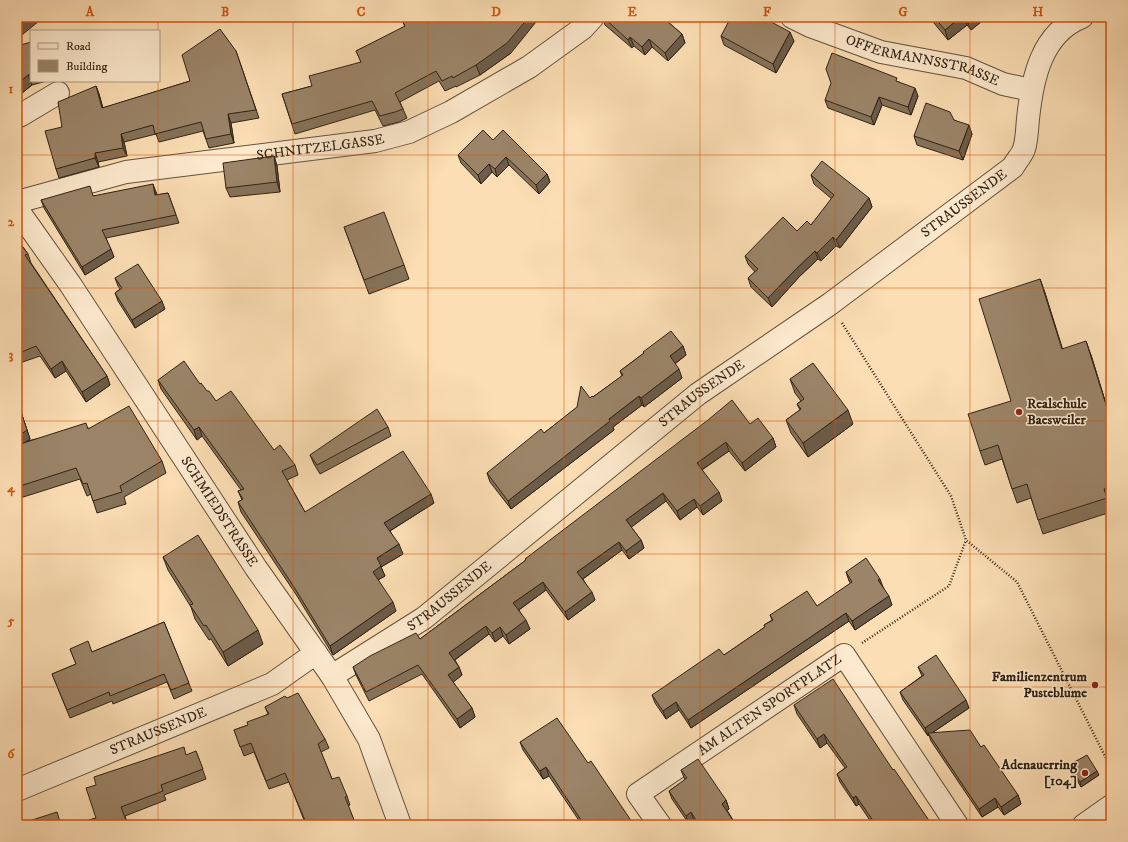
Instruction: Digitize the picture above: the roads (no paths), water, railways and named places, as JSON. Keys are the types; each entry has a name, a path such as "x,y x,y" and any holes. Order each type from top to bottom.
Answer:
{"street":[{"name":"SCHNITZELGASSE","path":"17,202 126,172 375,141 409,132 451,112 529,67 583,28 594,17"},
{"name":"OFFERMANNSSTRASSE","path":"792,17 810,26 881,52 966,68 1003,84 1031,90"},
{"name":"STRAUSSENDE","path":"332,676 424,618 698,394 830,304 1012,167 1024,149 1031,90 1039,63 1050,42 1061,30 1074,20 1082,17"},
{"path":"17,117 58,93"},
{"name":"SCHMIEDSTRASSE","path":"17,209 70,284 256,568 332,676 369,739 400,825"},
{"name":"STRAUSSENDE","path":"17,790 272,684 316,653"},
{"name":"AM ALTEN SPORTPLATZ","path":"660,825 638,794 844,655 957,825"},
{"path":"1084,825 1111,806"}],"place":[{"name":"Realschule Baesweiler","path":"1019,412"},
{"name":"Familienzentrum Pusteblume","path":"1095,685"},
{"name":"Adenauerring [104]","path":"1085,773"}]}
